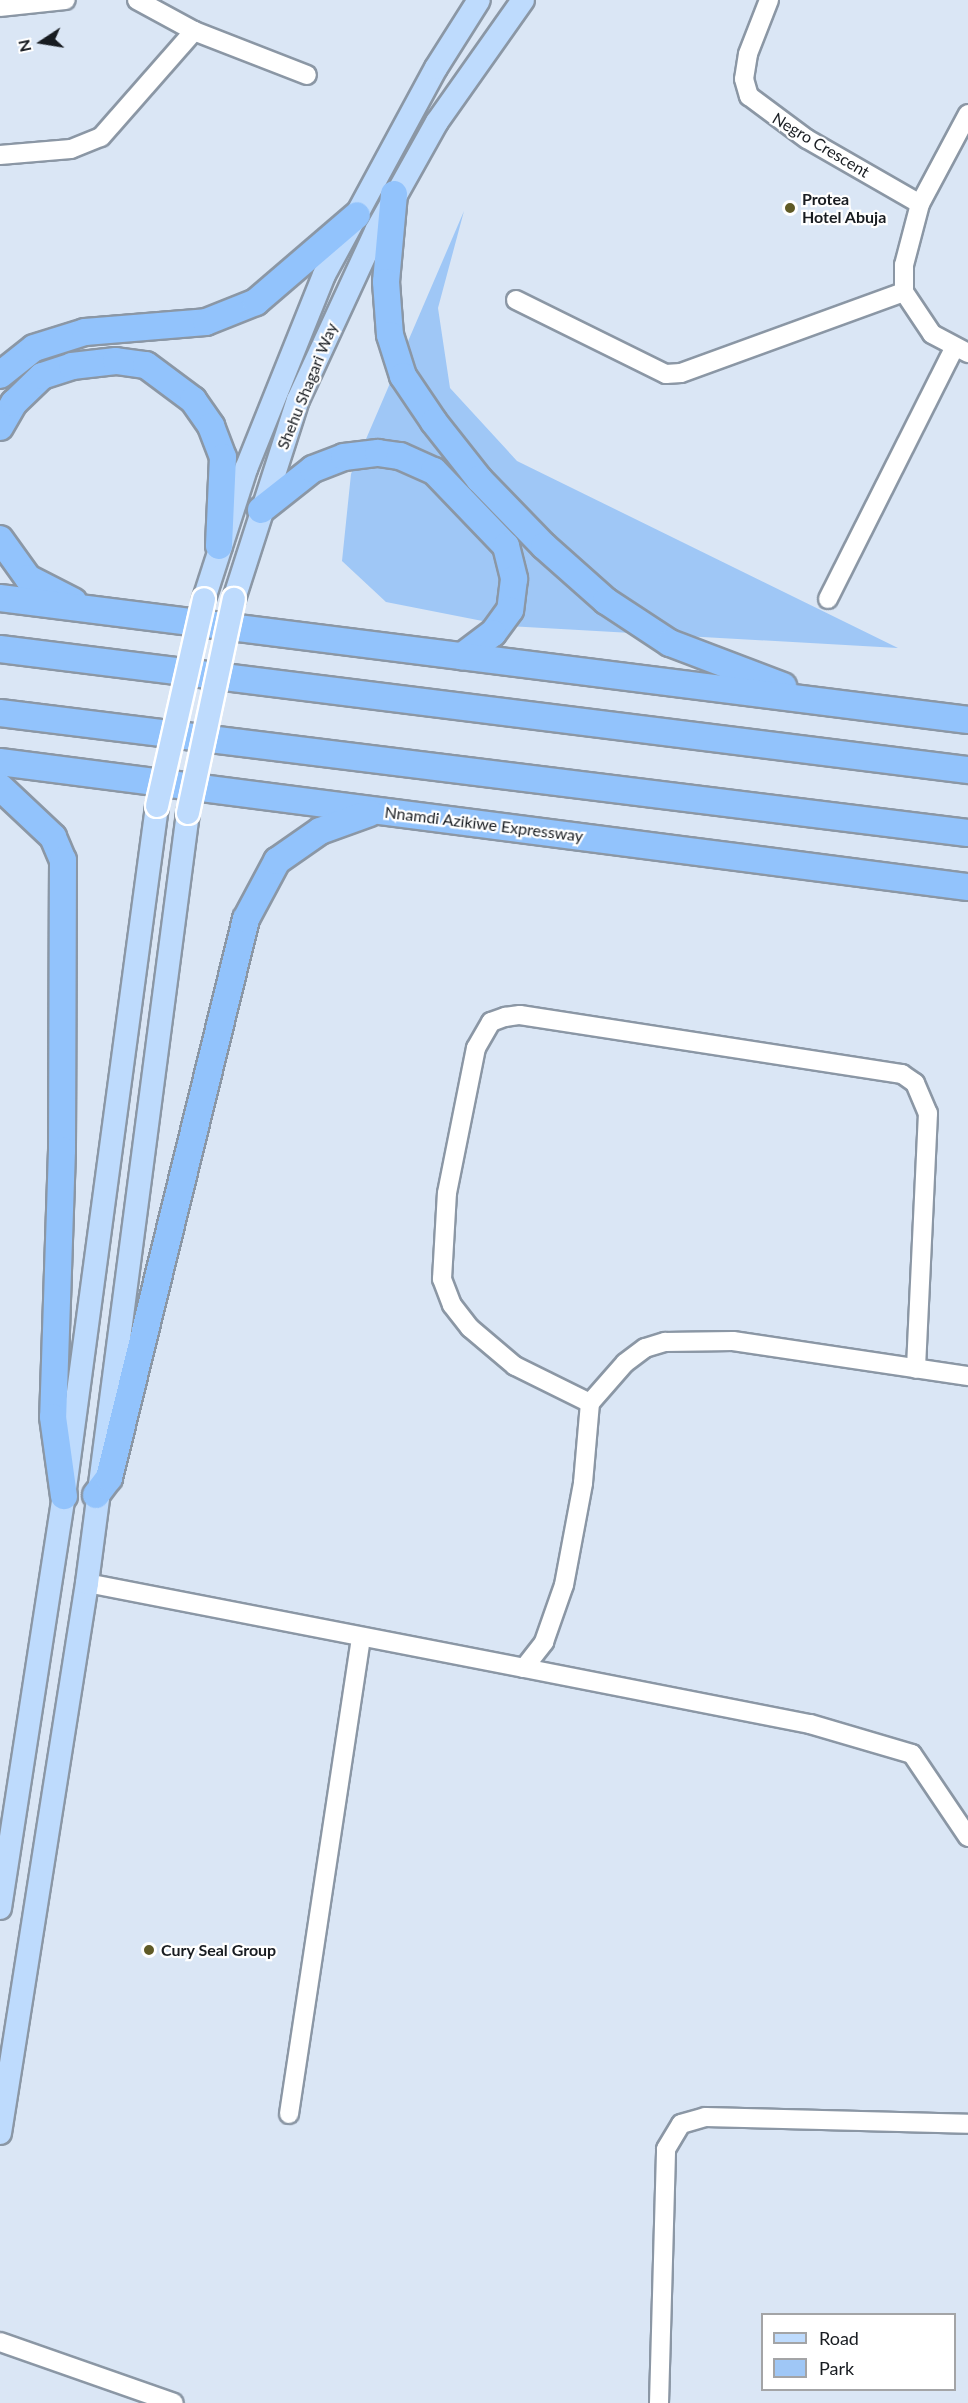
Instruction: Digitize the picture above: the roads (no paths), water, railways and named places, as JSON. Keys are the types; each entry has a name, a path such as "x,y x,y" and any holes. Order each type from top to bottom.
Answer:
{"highway":[{"path":"394,194 386,282 390,335 403,376 479,479 544,546 606,601 670,644 823,701"},
{"path":"0,375 34,348 85,332 206,322 256,302 357,215"},
{"path":"0,427 14,404 42,376 72,366 116,361 146,366 193,399 211,426 223,457 219,546"},
{"path":"261,510 313,470 344,457 378,453 400,456 434,471 506,546 514,579 510,610 493,633 462,656"},
{"path":"0,539 28,578 90,609"},
{"path":"0,598 968,720"},
{"path":"0,649 968,770"},
{"path":"0,713 968,833"},
{"name":"Nnamdi Azikiwe Expressway","path":"0,762 968,887"},
{"path":"0,787 53,837 63,860 62,1150 53,1417 64,1496"},
{"path":"96,1495 109,1478 246,919 278,861 320,831 367,816 372,810"}],"main road":[{"name":"Shehu Shagari Way","path":"0,1908 64,1496 157,806 204,599 219,546 291,351 324,275 436,68 479,0"},
{"name":"Shehu Shagari Way","path":"0,2133 3,2090 87,1583 96,1495 188,813 234,599 298,400 394,194 437,122 523,0"}],"street":[{"path":"0,7 66,0"},
{"path":"138,0 194,31 307,75"},
{"name":"Negro Crescent","path":"769,0 748,54 744,78 749,96 807,140 920,204"},
{"path":"0,155 71,149 101,136 194,31"},
{"path":"828,599 961,350 932,334 904,292 904,266 920,204 968,114"},
{"path":"516,300 666,374 681,374 904,292"},
{"path":"590,1403 515,1365 470,1328 452,1305 442,1279 447,1193 476,1048 491,1022 505,1017 520,1015 903,1074 915,1083 928,1113 916,1369"},
{"path":"524,1668 544,1642 566,1575 583,1483 590,1403 625,1363 645,1348 665,1342 733,1341 968,1376"},
{"path":"87,1583 810,1724 912,1754 968,1837"},
{"path":"289,2114 360,1637"},
{"path":"659,2403 666,2149 681,2124 705,2117 968,2124"},
{"path":"0,2343 174,2403"}],"place":[{"name":"Protea Hotel Abuja","path":"790,208"},
{"name":"Cury Seal Group","path":"149,1950"}]}
